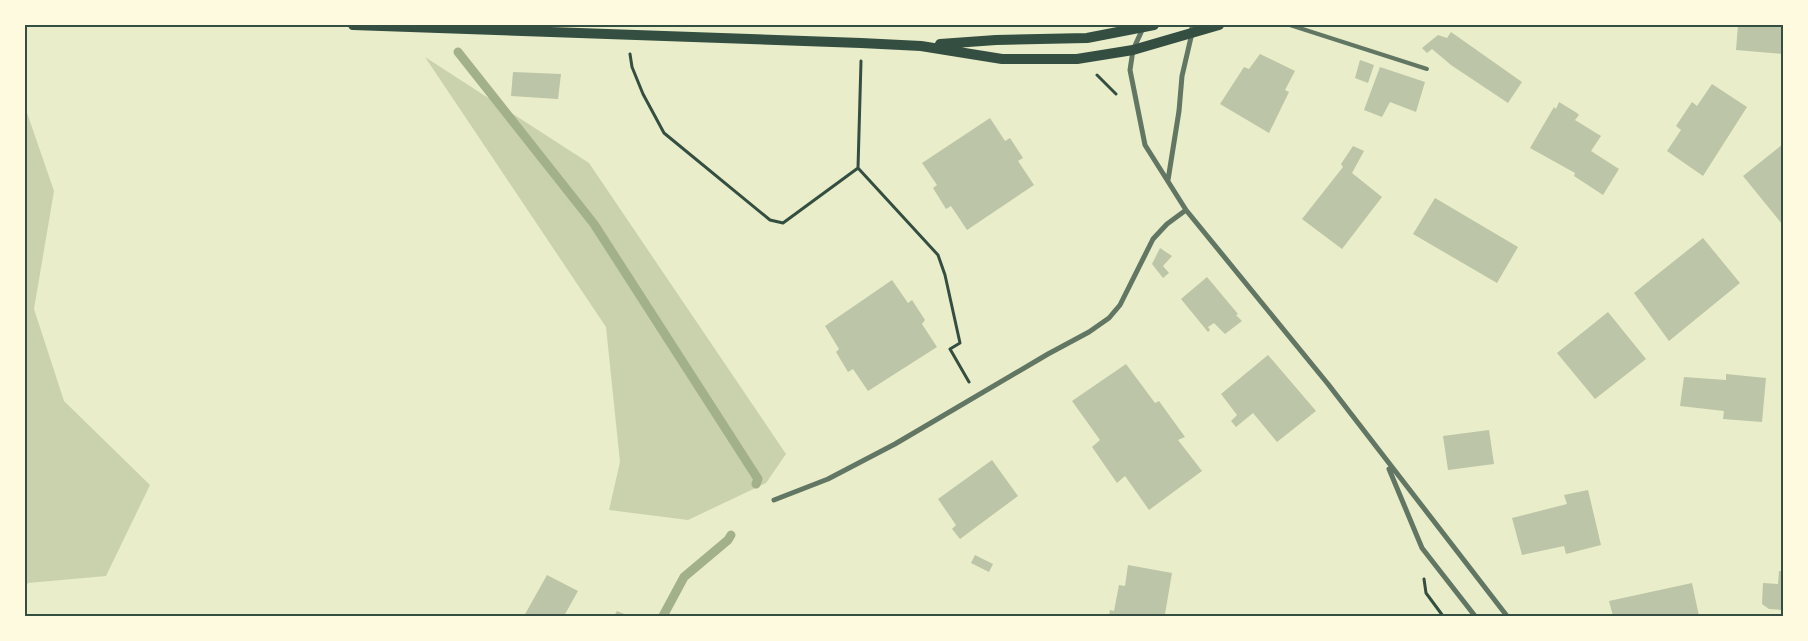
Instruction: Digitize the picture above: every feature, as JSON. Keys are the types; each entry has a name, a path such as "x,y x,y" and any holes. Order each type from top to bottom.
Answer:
{"main road":[{"path":"353,25 861,43 921,46 1002,58 1077,59 1133,50 1192,29 1219,25"},
{"path":"921,46 996,40 1087,38 1154,25"}],"street":[{"path":"1143,26 1133,50 1130,70 1145,145 1186,210 1328,384 1507,616"},
{"path":"1168,180 1179,111 1182,76 1192,29"},
{"path":"774,500 828,479 895,444 1089,332 1109,318 1120,305 1152,239 1186,210"},
{"path":"1386,461 1422,548 1474,616"}],"lane":[{"path":"1290,25 1427,69"}],"path":[{"path":"626,34 632,66 643,94 664,132 770,220 783,223 858,168"},
{"path":"861,43 858,168 938,255 945,275 960,343 950,349 977,396"}],"green space":[{"path":"425,57 589,163 786,454 766,483 688,520 609,510 620,462 606,327"},
{"path":"25,107 54,191 34,309 64,401 150,485 106,576 28,583 25,586"}],"building":[{"path":"1738,25 1783,25 1783,54 1736,50"},
{"path":"1451,32 1522,82 1508,103 1451,65 1432,49 1427,53 1422,48 1438,35 1447,38"},
{"path":"1260,54 1295,71 1285,90 1289,92 1269,133 1220,104 1244,67 1249,69"},
{"path":"1360,60 1374,65 1368,83 1355,78"},
{"path":"1380,67 1425,82 1416,112 1390,102 1382,117 1364,110"},
{"path":"513,72 561,74 558,99 511,96"},
{"path":"1712,84 1747,107 1703,176 1667,151 1681,130 1676,126 1692,102 1697,106"},
{"path":"1559,102 1579,115 1575,120 1601,136 1591,151 1619,169 1603,195 1574,176 1575,173 1530,148 1554,107 1556,109"},
{"path":"990,118 1005,141 1010,138 1023,158 1018,161 1034,185 967,230 951,206 946,209 933,188 937,185 922,163"},
{"path":"1783,144 1783,223 1782,224 1743,176"},
{"path":"1353,146 1364,151 1352,173 1382,197 1342,249 1302,219 1343,167 1341,164"},
{"path":"1435,198 1518,247 1497,283 1413,234"},
{"path":"1703,238 1740,283 1669,341 1634,293"},
{"path":"1160,248 1172,256 1163,266 1169,273 1163,278 1152,264"},
{"path":"1207,277 1242,321 1225,334 1214,323 1208,327 1210,330 1208,332 1181,299"},
{"path":"892,280 908,303 912,300 925,320 922,324 937,347 868,391 853,369 848,372 836,352 839,349 825,326"},
{"path":"1608,312 1646,359 1595,399 1557,353"},
{"path":"1268,355 1316,411 1277,442 1253,413 1236,427 1231,421 1237,415 1221,394"},
{"path":"1126,364 1155,403 1159,401 1185,437 1178,440 1202,471 1149,510 1125,476 1117,483 1092,447 1100,440 1072,401"},
{"path":"1726,374 1766,378 1762,422 1723,419 1724,411 1680,406 1684,377 1726,380"},
{"path":"1489,430 1494,464 1448,470 1443,436"},
{"path":"992,460 1018,496 960,539 952,529 956,525 938,499"},
{"path":"1588,490 1601,545 1566,554 1564,546 1522,555 1512,518 1567,504 1564,495"},
{"path":"975,555 993,564 989,572 971,563"},
{"path":"1128,565 1172,573 1165,614 1172,616 1109,616 1110,610 1114,611 1119,585 1125,586"},
{"path":"1779,571 1783,571 1783,610 1769,609 1762,604 1763,583 1778,584"},
{"path":"547,575 578,591 564,616 524,616"},
{"path":"1692,583 1699,616 1613,616 1609,601"},
{"path":"617,611 629,616 614,616"}],"waterway":[{"path":"458,52 594,224 758,479 756,484"},
{"path":"663,616 684,577 728,540 731,535"}]}
